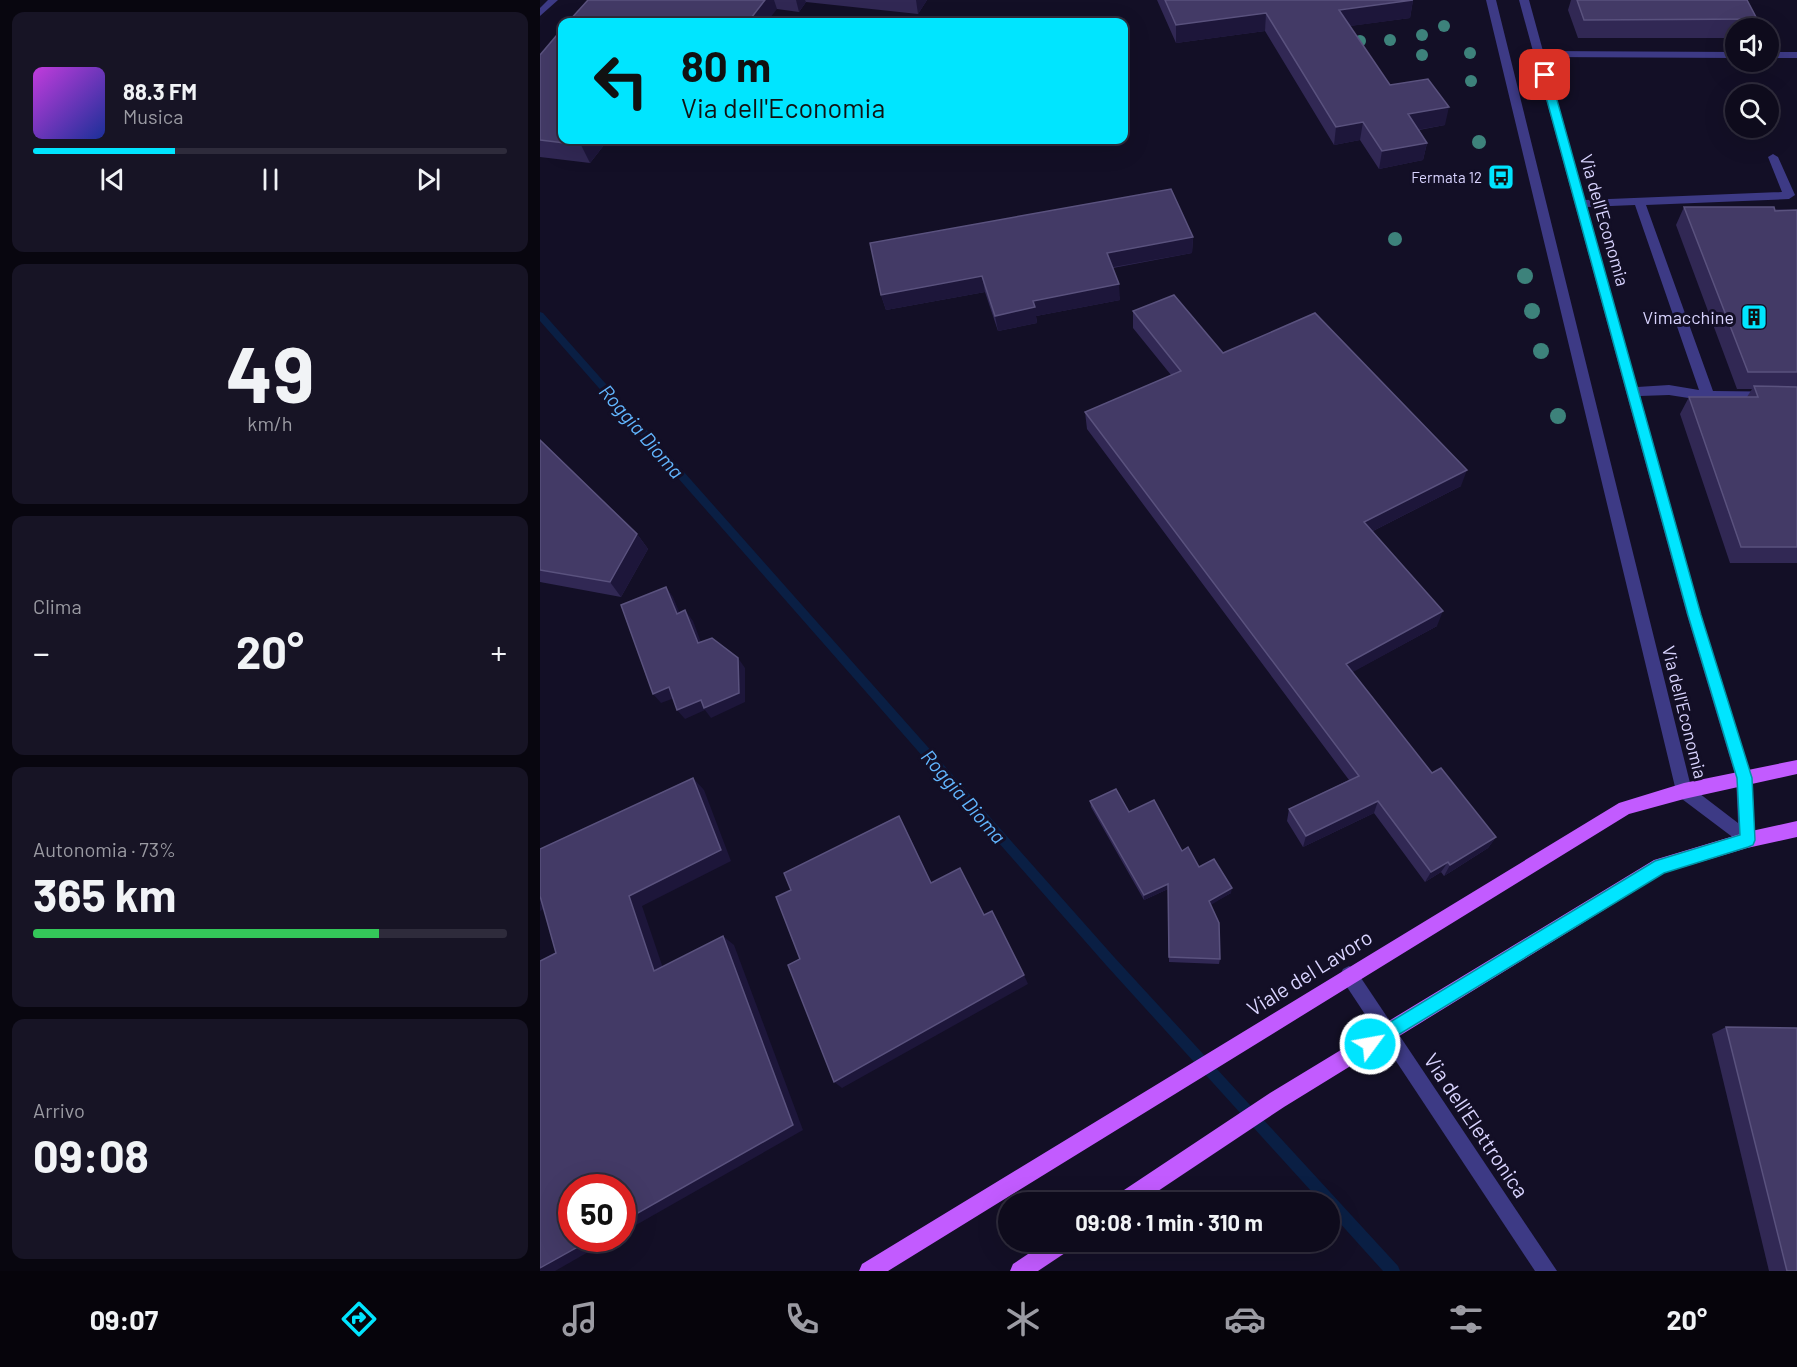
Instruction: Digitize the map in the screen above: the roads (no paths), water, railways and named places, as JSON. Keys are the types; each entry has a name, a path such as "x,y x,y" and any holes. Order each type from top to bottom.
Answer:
{"main road":[{"name":"Viale del Lavoro","path":"869,1271 1625,808 1684,791 1797,767"},
{"path":"1138,1192 1277,1100 1660,866 1748,840 1797,829"},
{"path":"1020,1271 1049,1252"}],"street":[{"path":"540,13 553,0"},
{"name":"Via dell'Economia","path":"1491,0 1684,791 1748,840"},
{"name":"Via dell'Economia","path":"1524,0 1694,615 1744,778 1748,840"},
{"path":"1539,54 1725,57"},
{"path":"1779,55 1797,55"},
{"path":"1581,204 1789,195 1773,157"},
{"path":"1639,201 1708,396"},
{"path":"1633,392 1669,390 1708,396 1797,397"},
{"name":"Via dell'Elettronica","path":"1349,975 1547,1271"}],"waterway":[{"name":"Roggia Dioma","path":"540,315 1110,961 1393,1271"}],"place":[{"name":"Fermata 12","path":"1501,177"},
{"name":"Vimacchine","path":"1754,317"}]}
